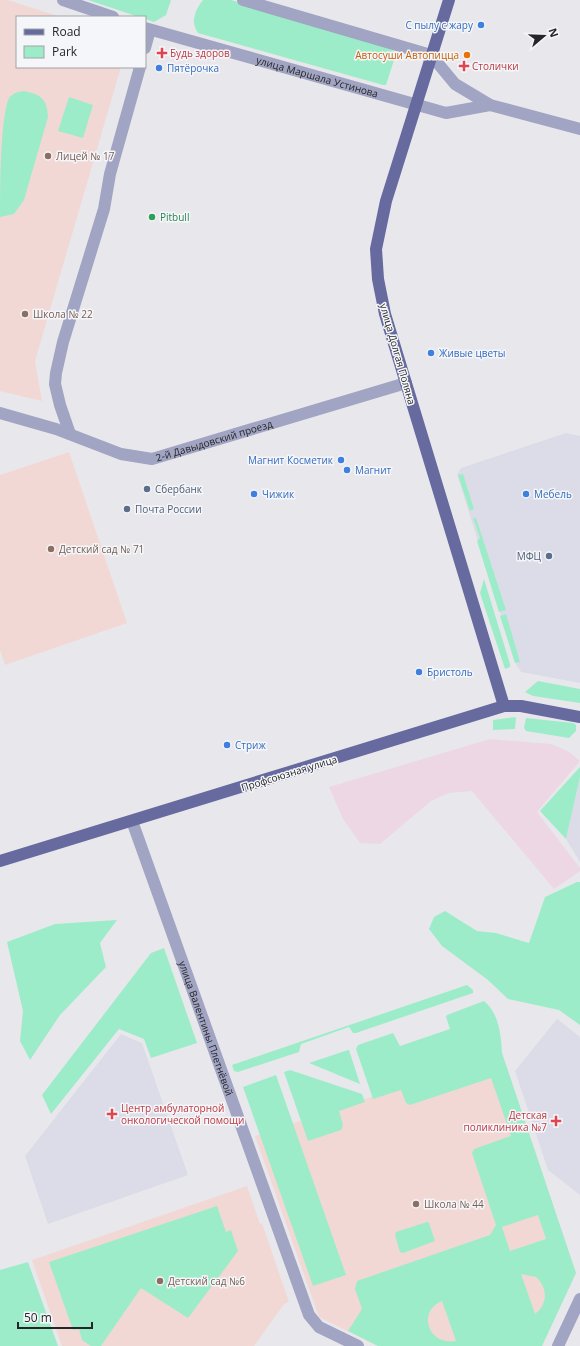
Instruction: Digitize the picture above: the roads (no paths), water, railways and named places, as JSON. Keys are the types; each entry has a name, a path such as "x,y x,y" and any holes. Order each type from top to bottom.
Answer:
{"main road":[{"name":"улица Долгая Поляна","path":"449,0 386,201 376,249 378,280 385,314 504,706"},
{"name":"Профсоюзная улица","path":"0,861 504,706 521,706 580,717"}],"street":[{"path":"63,0 110,16"},
{"path":"243,0 431,55"},
{"path":"146,42 148,29"},
{"name":"улица Маршала Устинова","path":"148,29 446,113 490,105"},
{"name":"улица Маршала Устинова","path":"431,55 455,84 490,105 580,129"},
{"path":"70,434 57,394 56,373 63,342 104,209 110,174 140,68"},
{"name":"2-й Давыдовский проезд","path":"0,413 70,434 122,454 152,459 406,383"},
{"name":"улица Валентины Плетнёвой","path":"132,821 309,1315 319,1327 358,1346"},
{"path":"558,1346 580,1299"}],"place":[{"name":"C пылу с жару","path":"481,25"},
{"name":"Будь здоров","path":"162,53"},
{"name":"Автосуши Автопицца","path":"467,55"},
{"name":"Столички","path":"464,66"},
{"name":"Пятёрочка","path":"159,68"},
{"name":"Лицей № 17","path":"48,156"},
{"name":"Pitbull","path":"152,217"},
{"name":"Школа № 22","path":"25,314"},
{"name":"Живые цветы","path":"431,353"},
{"name":"Магнит Косметик","path":"341,460"},
{"name":"Магнит","path":"347,470"},
{"name":"Сбербанк","path":"147,489"},
{"name":"Чижик","path":"254,494"},
{"name":"Мебель","path":"526,494"},
{"name":"Почта России","path":"127,509"},
{"name":"Детский сад № 71","path":"51,549"},
{"name":"МФЦ","path":"549,556"},
{"name":"Бристоль","path":"419,672"},
{"name":"Стриж","path":"227,745"},
{"name":"Центр амбулаторной онкологической помощи","path":"112,1114"},
{"name":"Детская поликлиника №7","path":"556,1121"},
{"name":"Школа № 44","path":"416,1204"},
{"name":"Детский сад №6","path":"160,1281"}]}
